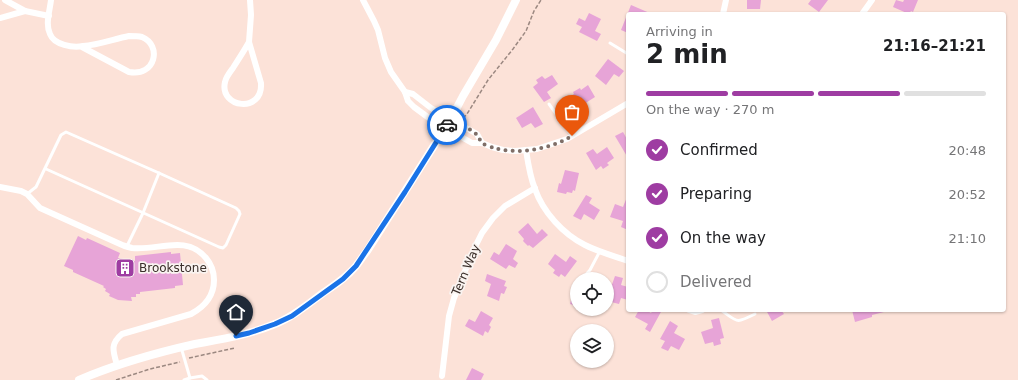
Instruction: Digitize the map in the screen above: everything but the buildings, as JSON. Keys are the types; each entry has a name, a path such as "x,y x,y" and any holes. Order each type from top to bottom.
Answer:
{"street":[{"path":"5,0 25,11 49,16"},
{"path":"51,0 48,27 51,37 59,43 82,47 129,72 135,73 142,72 147,69 151,64 154,52 148,41 142,37 136,36 129,36 82,47"},
{"path":"249,42 225,82 225,89 228,96 233,101 240,104 248,104 254,100 259,94 261,87 249,42 252,9 250,0"},
{"path":"364,0 374,21 385,58 391,72 405,92 408,101 423,114 472,143 482,143 503,150 526,150 549,146 572,136 626,104"},
{"path":"79,380 118,365 182,347 249,333 275,324 292,316 343,279 356,266 367,251 451,119 496,40 516,0"},
{"path":"723,12 726,0"},
{"path":"863,12 872,0"},
{"path":"0,18 25,11"},
{"path":"405,92 413,94 431,108 477,134 482,143"},
{"path":"526,150 535,188 545,209 563,230 577,241 626,260"},
{"path":"0,187 21,191 27,194 40,208 47,212 127,246 140,248 179,245 186,246 203,254 208,260 212,267 214,281 210,297 205,304 191,314 122,334 114,344 114,353 118,365"},
{"name":"Tern Way","path":"442,376 448,316 460,282 482,233 493,218 505,206 535,188"}],"lane":[{"path":"610,43 626,53"},
{"path":"549,104 572,136"},
{"path":"27,194 36,188 62,134 66,132 236,208 240,214 226,245 223,248 219,248 46,169"},
{"path":"127,246 143,213 159,173"},
{"path":"588,272 600,251"},
{"path":"724,312 736,321 755,314"},
{"path":"182,347 190,378"},
{"path":"184,380 202,376 207,380"}],"path":[{"path":"462,118 467,114 488,80 514,49 526,31 534,11 541,0"},
{"path":"189,358 235,348"},
{"path":"116,380 150,369 180,362"}],"way so far":[{"path":"447,125 451,119 477,134 482,143 503,150 515,151 537,149 549,146 572,136"}],"place":[{"name":"Brookstone","path":"125,268"}],"route":[{"path":"236,336 275,324 292,316 343,279 356,266 447,125"}]}
